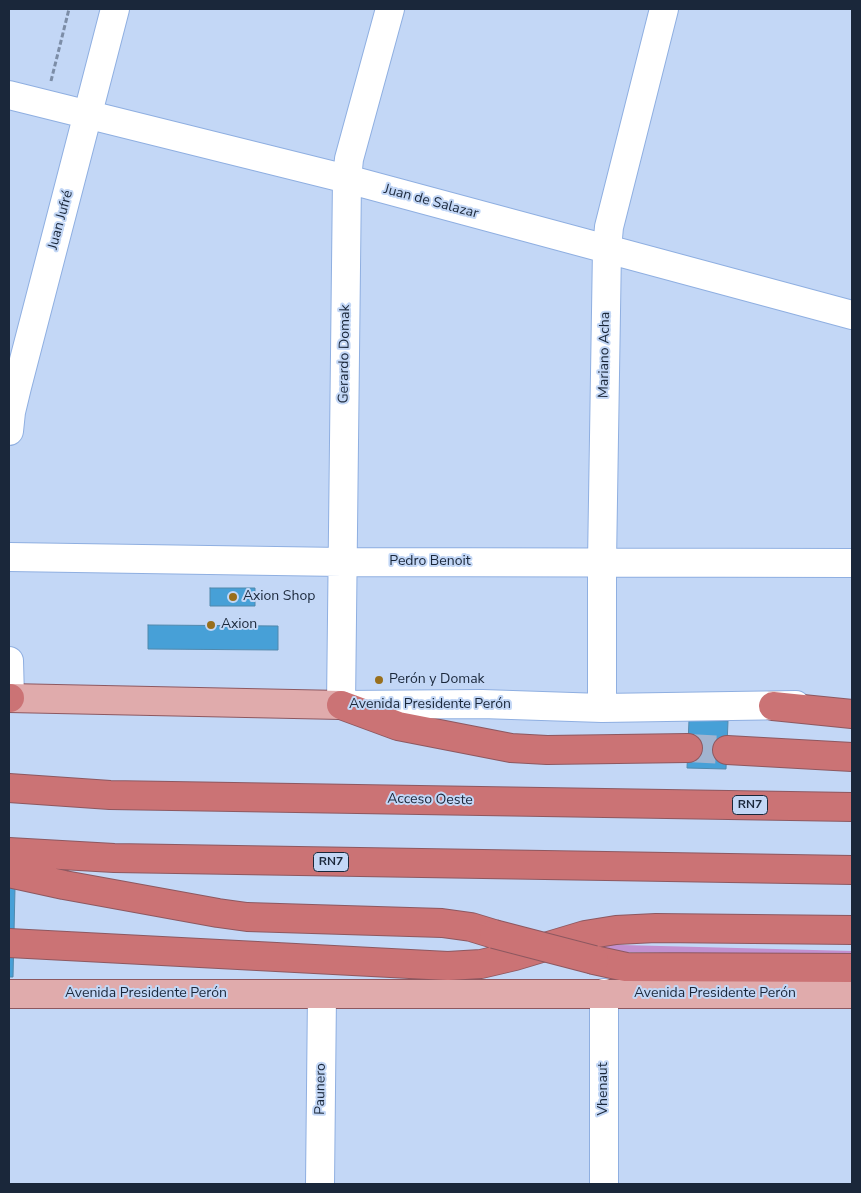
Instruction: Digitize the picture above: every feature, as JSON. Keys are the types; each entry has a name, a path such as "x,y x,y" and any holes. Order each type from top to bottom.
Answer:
{"highway":[{"path":"341,705 398,726 511,748 546,750 688,748"},
{"path":"772,706 852,714"},
{"path":"727,750 852,757"},
{"name":"Acceso Oeste","path":"9,788 110,795 852,807"},
{"name":"RN7","path":"9,852 114,858 852,870"},
{"path":"9,873 246,917 442,923 471,928 626,967 852,968"},
{"path":"9,943 448,966 482,964 585,935 616,930 656,928 852,930"}],"main road":[{"name":"Avenida Presidente Perón","path":"9,698 341,705"},
{"name":"Avenida Presidente Perón","path":"9,994 852,994"}],"street":[{"name":"Juan Jufré","path":"9,431 17,387 115,9"},
{"name":"Gerardo Domak","path":"341,705 347,180 350,159 390,9"},
{"name":"Mariano Acha","path":"602,708 602,562 607,249 609,228 664,9"},
{"name":"Juan de Salazar","path":"9,95 347,180 852,314"},
{"name":"Pedro Benoit","path":"9,557 342,562 852,563"},
{"path":"9,661 9,698"},
{"name":"Avenida Presidente Perón","path":"341,705 482,704 602,708 852,704"},
{"name":"Paunero","path":"320,1184 322,994"},
{"name":"Vhenaut","path":"604,994 604,1184"}],"path":[{"path":"45,104 69,9"}],"shaded area":[{"path":"584,944 852,951 852,957 577,951"}],"building":[{"name":"Axion Shop","path":"210,588 255,588 255,606 210,606"},
{"path":"148,625 278,626 278,650 148,649"},
{"path":"689,720 728,721 726,769 687,768"},
{"path":"9,888 15,888 13,977 9,977"}],"tunnel":[{"path":"688,748 727,750"}],"place":[{"name":"Axion Shop","path":"233,597"},
{"name":"Axion","path":"211,625"},
{"name":"Perón y Domak","path":"379,680"}]}
